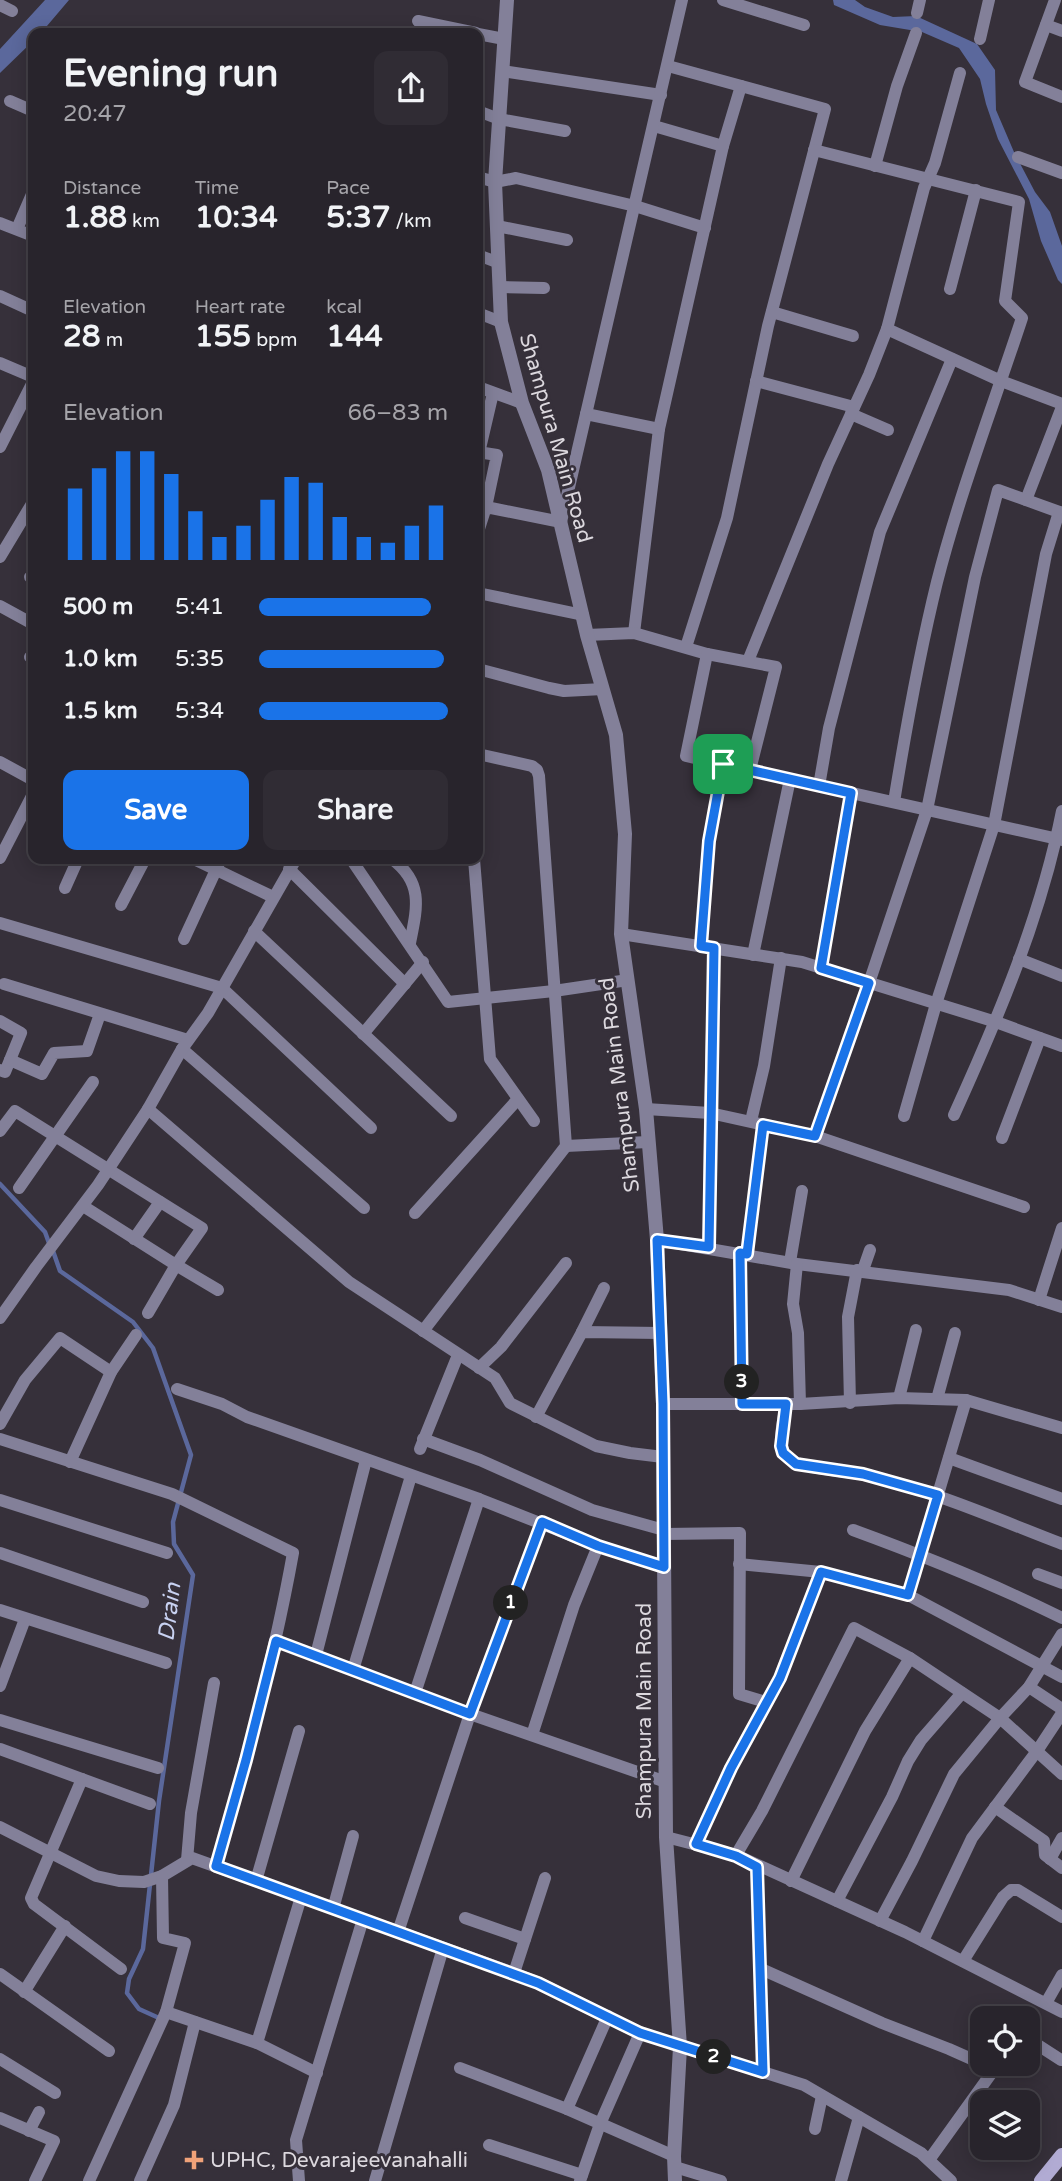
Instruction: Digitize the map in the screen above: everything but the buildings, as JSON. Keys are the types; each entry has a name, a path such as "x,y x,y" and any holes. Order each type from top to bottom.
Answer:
{"main road":[{"path":"1041,2181 1062,2155"}],"street":[{"name":"Shampura Main Road","path":"507,0 495,182 501,322 522,403 548,470 587,635 616,735 625,834 621,934 646,1109 657,1240 663,1404 666,1837 680,2047 675,2168"},
{"path":"486,508 561,522 682,0"},
{"path":"723,0 804,25"},
{"path":"980,39 989,0"},
{"path":"1055,0 1025,82 1062,97"},
{"path":"418,21 452,28"},
{"path":"1045,25 1062,31"},
{"path":"875,166 897,86 916,33"},
{"path":"483,34 504,39"},
{"path":"668,66 825,109 772,312 727,518 687,648"},
{"path":"502,71 661,95"},
{"path":"748,661 887,329 960,73"},
{"path":"634,633 659,429 723,146 741,86"},
{"path":"10,101 28,108"},
{"path":"483,113 565,131"},
{"path":"654,126 723,146"},
{"path":"814,150 1019,202 1005,301 1021,318 969,472 937,583 909,710 894,802"},
{"path":"1017,156 1062,173"},
{"path":"483,178 495,182 516,178 635,206 705,228"},
{"path":"950,289 976,190"},
{"path":"17,229 28,204"},
{"path":"0,223 28,234"},
{"path":"497,226 567,240"},
{"path":"483,257 499,263"},
{"path":"500,287 544,288"},
{"path":"0,296 28,309"},
{"path":"772,312 853,336"},
{"path":"483,315 501,322"},
{"path":"887,329 1001,382 1062,406 1026,500"},
{"path":"819,786 828,728 880,532 952,359"},
{"path":"0,363 28,377"},
{"path":"756,381 853,410 888,430"},
{"path":"483,389 522,403"},
{"path":"1,444 28,390"},
{"path":"483,432 493,393"},
{"path":"586,414 659,429"},
{"path":"483,453 498,455 483,517"},
{"path":"815,1136 927,810 975,577 998,489 1061,513 1046,554 994,825 936,1004 904,1116"},
{"path":"0,557 28,510"},
{"path":"483,594 583,615"},
{"path":"0,606 28,621"},
{"path":"587,635 634,633 707,654 776,667 750,770"},
{"path":"707,654 686,756 1059,839"},
{"path":"483,670 556,690 603,689"},
{"path":"423,1331 566,1146 540,776 532,766 483,755"},
{"path":"0,762 28,777"},
{"path":"709,1247 709,841 723,764"},
{"path":"753,955 790,779"},
{"path":"821,968 851,793"},
{"path":"0,858 28,804"},
{"path":"954,1115 996,1022 1019,960 1059,839 1062,811"},
{"path":"65,888 76,864"},
{"path":"121,905 142,864"},
{"path":"184,939 218,864 273,897"},
{"path":"0,1318 109,1170 185,1045 208,1013 293,864 405,984"},
{"path":"355,864 448,1002 628,980"},
{"path":"398,864 412,879 416,913 410,943"},
{"path":"474,864 490,1059 534,1121"},
{"path":"0,923 222,988 371,1128"},
{"path":"254,931 451,1116"},
{"path":"621,934 781,958 821,968 1062,1045"},
{"path":"742,1404 744,1254 757,1123 781,958"},
{"path":"1019,960 1062,976"},
{"path":"363,1034 423,962"},
{"path":"4,984 100,1014 185,1045 364,1208"},
{"path":"10,1060 42,1074 54,1053 86,1051 100,1014"},
{"path":"0,1021 21,1033 5,1072 0,1070"},
{"path":"1002,1138 1040,1038"},
{"path":"19,1188 93,1082"},
{"path":"415,1213 518,1099"},
{"path":"148,1109 349,1282 498,1381 510,1402 596,1446 663,1457"},
{"path":"646,1109 710,1113 815,1136 1024,1207"},
{"path":"0,1131 15,1111 202,1228 148,1312"},
{"path":"566,1146 648,1142"},
{"path":"800,1404 798,1333 793,1304 794,1263 802,1191"},
{"path":"134,1239 160,1202"},
{"path":"83,1206 218,1290"},
{"path":"1039,1300 1062,1228"},
{"path":"657,1240 794,1263 1009,1290 1062,1307"},
{"path":"850,1402 848,1317 860,1270 870,1250"},
{"path":"479,1368 500,1347 566,1263"},
{"path":"536,1417 604,1288"},
{"path":"900,1398 916,1330"},
{"path":"582,1332 661,1333"},
{"path":"937,1399 955,1333"},
{"path":"70,1462 111,1372 136,1335"},
{"path":"0,1423 25,1380 60,1338 111,1372"},
{"path":"458,1355 422,1444 480,1460 592,1510 664,1532 740,1533 739,1694 766,1702"},
{"path":"177,1389 542,1522 598,1546 664,1567"},
{"path":"663,1404 800,1404 900,1398 966,1400 1062,1427"},
{"path":"908,1595 966,1400"},
{"path":"786,1404 781,1446 783,1453 796,1464 863,1474 938,1495 1062,1544"},
{"path":"0,1439 172,1494 293,1553 276,1641 216,1866"},
{"path":"948,1458 1062,1499"},
{"path":"316,1654 366,1460"},
{"path":"353,1670 411,1476"},
{"path":"415,1693 478,1499"},
{"path":"0,1500 167,1553"},
{"path":"398,1932 470,1714 542,1522"},
{"path":"853,1530 1011,1592 1062,1618"},
{"path":"532,1735 574,1605 598,1546"},
{"path":"0,1553 144,1602"},
{"path":"739,1564 821,1572 908,1595 1062,1677"},
{"path":"696,1844 731,1768 780,1678 821,1572"},
{"path":"1038,1574 1062,1583"},
{"path":"0,1610 166,1663"},
{"path":"0,1686 25,1619"},
{"path":"736,1856 762,1811 854,1628 910,1658 999,1718 1062,1774"},
{"path":"880,1921 954,1773 999,1718 1029,1687 1062,1634"},
{"path":"276,1641 470,1714 666,1782"},
{"path":"791,1881 865,1731 910,1658"},
{"path":"187,1860 191,1813 214,1683"},
{"path":"923,1941 972,1838 1037,1752 1062,1711 1029,1687"},
{"path":"837,1901 920,1740 962,1693"},
{"path":"0,1720 158,1768"},
{"path":"256,1881 299,1731"},
{"path":"0,1749 150,1804"},
{"path":"82,1779 31,1898 34,1904 121,1969"},
{"path":"995,1807 1044,1842 1044,1852 1062,1868"},
{"path":"0,1827 96,1876 119,1881 155,1878 192,1858 514,1973 640,2033 804,2085 922,2153 951,2181"},
{"path":"333,1909 353,1836"},
{"path":"666,1837 736,1856 923,1941 1062,2012"},
{"path":"1049,1859 1062,1838"},
{"path":"757,1867 763,2072"},
{"path":"89,2181 166,2012 185,1943 163,1938 155,1878"},
{"path":"514,1973 545,1878"},
{"path":"963,1961 1003,1897 1011,1890 1018,1890 1062,1917"},
{"path":"257,2043 301,1897"},
{"path":"466,1918 525,1939"},
{"path":"299,2181 296,2140 363,1919"},
{"path":"24,1992 65,1926"},
{"path":"375,2181 443,1948"},
{"path":"759,1968 882,2023 970,2057"},
{"path":"0,1974 108,2051"},
{"path":"1046,2003 1062,1975"},
{"path":"166,2012 257,2043 317,2073"},
{"path":"567,2109 608,2016"},
{"path":"140,2181 174,2105 195,2022"},
{"path":"489,2145 581,2178 600,2124 640,2033"},
{"path":"1040,2046 1062,2060"},
{"path":"0,2059 55,2093"},
{"path":"460,2068 600,2124 675,2168 721,2181"},
{"path":"929,2160 989,2076"},
{"path":"815,2129 822,2096"},
{"path":"29,2131 39,2112"},
{"path":"841,2181 859,2118"},
{"path":"0,2119 54,2141 35,2181"}],"water":[{"path":"45,0 69,0 45,28 28,28 28,46 0,73 0,49"},
{"path":"833,0 855,0 865,7 893,17 916,16 977,44 995,70 996,110 1014,152 1035,192 1050,212 1062,246 1062,284 1041,241 1029,199 998,139 980,79 959,48 922,32 880,25 834,5"}],"waterway":[{"name":"Drain","path":"0,1184 45,1232 49,1243"},
{"name":"Drain","path":"53,1251 60,1271 133,1322 153,1348 191,1455 173,1522 174,1544 193,1575 159,1801 143,1949 129,1979 127,1993 139,2009 159,2018"}],"place":[{"name":"UPHC, Devarajeevanahalli","path":"194,2160"}],"route":[{"path":"723,764 851,793 821,968 869,983 815,1136 763,1125 747,1254 740,1253 742,1404 786,1404 781,1446 783,1453 796,1464 863,1474 938,1495 908,1595 821,1572 780,1678 731,1768 696,1844 736,1856 757,1867 763,2072 640,2033 538,1983 216,1866 276,1641 470,1714 542,1522 598,1546 664,1567 663,1404 657,1240 709,1247 714,948 701,946 709,841 723,764"}]}
